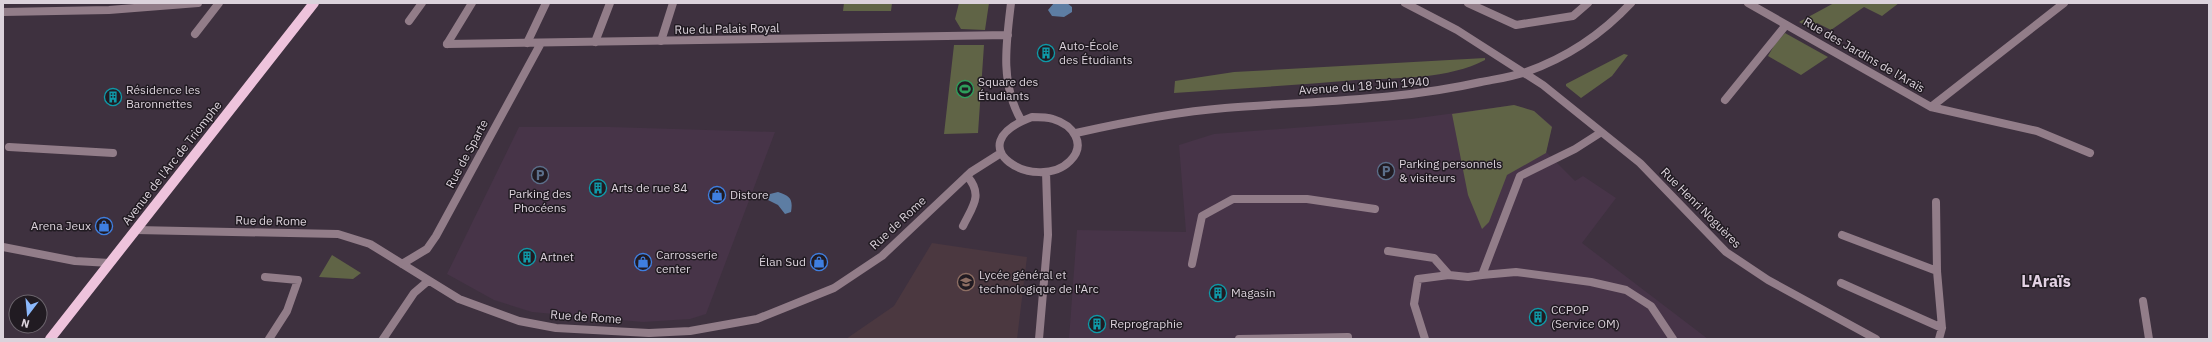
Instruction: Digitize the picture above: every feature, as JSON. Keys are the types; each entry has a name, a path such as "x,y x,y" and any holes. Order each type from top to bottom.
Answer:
{"main road":[{"name":"Avenue de l'Arc de Triomphe","path":"50,339 314,3"}],"street":[{"path":"3,12 109,10 198,3"},
{"path":"195,34 219,3"},
{"path":"410,21 422,3"},
{"name":"Rue du Palais Royal","path":"472,3 447,44 527,44 1008,35"},
{"path":"527,44 546,3"},
{"path":"595,42 610,3"},
{"path":"661,41 673,3"},
{"path":"1011,3 1005,61 1010,99 1021,120"},
{"name":"Rue Henri Noguères","path":"1405,3 1458,30 1525,72 1600,133 1640,163 1726,252 1768,280 1876,339"},
{"path":"1468,3 1516,25 1573,16 1588,3"},
{"name":"Avenue du 18 Juin 1940","path":"1076,133 1168,115 1224,108 1439,92 1525,72 1558,57 1603,30 1631,3"},
{"name":"Rue des Jardins de l'Araïs","path":"1748,3 1931,107 2037,131 2090,153"},
{"name":"Rue des Jardins de l'Araïs","path":"1931,107 2064,3"},
{"name":"Rue des Jardins de l'Araïs","path":"1725,100 1786,24"},
{"name":"Rue de Sparte","path":"402,264 426,249 436,236 541,43"},
{"path":"1032,117 1053,118 1071,126 1076,133 1079,141 1078,149 1074,157 1057,169 1046,172 1022,170 1009,163 1001,153 1000,144 1003,134 1011,126 1021,120 1032,117"},
{"path":"1482,275 1520,176 1575,149 1600,133"},
{"path":"9,147 113,154"},
{"name":"Rue de Rome","path":"136,230 338,234 370,244 459,299 482,309 519,321 549,326 649,333 712,328 757,319 834,288 882,256 967,176 1001,153"},
{"path":"1039,339 1049,246 1049,210 1046,172"},
{"path":"963,226 978,194 976,184 967,176"},
{"path":"1192,264 1202,216 1234,199 1307,199 1375,209"},
{"path":"1936,202 1936,271 1942,328 1940,339"},
{"path":"1842,235 1936,271"},
{"path":"3,247 24,253 75,261 110,263"},
{"path":"1388,251 1434,258 1449,275"},
{"path":"1425,339 1414,304 1418,279 1449,275 1482,275 1516,272 1590,282 1626,290 1651,306 1673,339"},
{"path":"264,277 298,280 287,311 269,339"},
{"path":"382,339 414,293 428,281"},
{"path":"1841,283 1942,328"},
{"path":"2143,301 2149,339"},
{"path":"1239,339 1348,337 1348,339"}],"shaded area":[{"path":"1514,105 1534,111 1552,126 1546,152 1575,181 1583,176 1616,198 1582,243 1708,339 1069,339 1077,230 1186,232 1179,145 1214,134 1411,119"},
{"path":"519,127 610,127 775,132 706,314 690,319 643,322 532,312 494,300 447,274"},
{"name":"Lycée général et technologique de l'Arc","path":"932,243 1027,257 1017,339 846,339 894,306"}],"green space":[{"path":"844,3 892,3 891,11 843,11"},
{"path":"959,3 989,3 985,30 961,29 955,19"},
{"path":"1834,3 1899,3 1882,16 1864,7 1831,30 1817,23 1810,28 1799,22"},
{"path":"1785,33 1828,57 1801,75 1768,56 1775,44"},
{"name":"Square des Étudiants","path":"954,45 984,45 978,133 944,134"},
{"path":"1624,54 1628,55 1612,76 1581,98 1566,86 1566,84"},
{"path":"1485,58 1485,60 1456,71 1405,78 1174,93 1175,81 1234,72"},
{"path":"1514,105 1534,111 1552,127 1546,153 1507,175 1489,222 1482,229 1468,195 1452,114"},
{"path":"332,255 361,273 353,279 319,277"}],"water":[{"path":"1054,3 1067,3 1072,7 1072,12 1064,17 1052,16 1048,10"},
{"path":"778,192 786,195 790,199 792,204 791,212 785,214 778,205 768,200 770,194"}],"place":[{"name":"Auto-École des Étudiants","path":"1046,53"},
{"name":"Square des Étudiants","path":"965,89"},
{"name":"Résidence les Baronnettes","path":"113,97"},
{"name":"Parking personnels & visiteurs","path":"1386,171"},
{"name":"Parking des Phocéens","path":"540,175"},
{"name":"Arts de rue 84","path":"598,188"},
{"name":"Distore","path":"717,195"},
{"name":"Arena Jeux","path":"104,226"},
{"name":"Artnet","path":"527,257"},
{"name":"Carrosserie center","path":"643,262"},
{"name":"Élan Sud","path":"819,262"},
{"name":"Lycée général et technologique de l'Arc","path":"966,282"},
{"name":"Magasin","path":"1218,293"},
{"name":"CCPOP (Service OM)","path":"1538,317"},
{"name":"Reprographie","path":"1097,324"}],"district":[{"name":"L'Araïs","path":"2046,281"}]}
